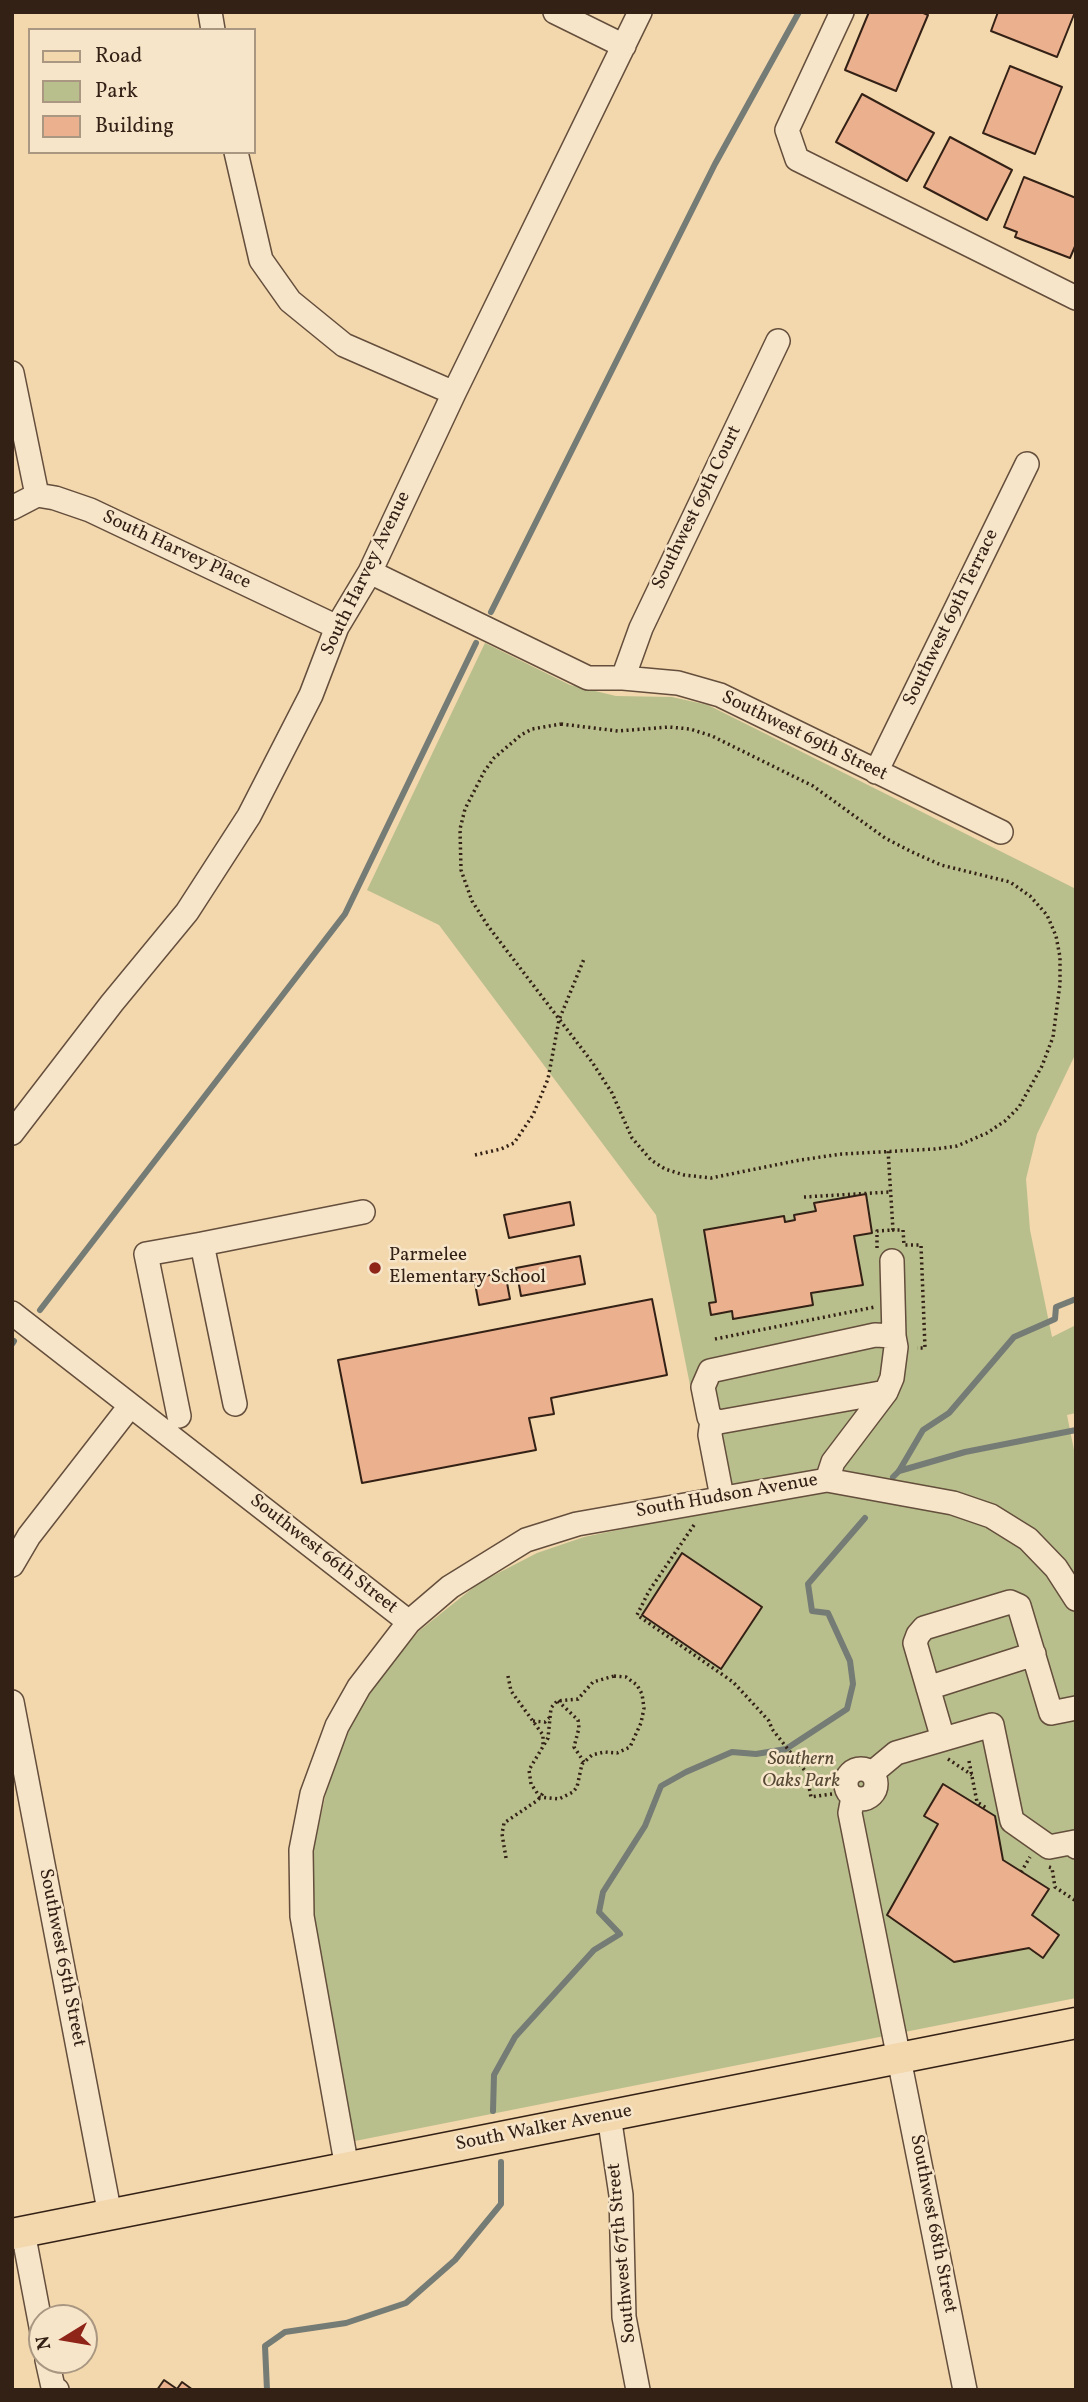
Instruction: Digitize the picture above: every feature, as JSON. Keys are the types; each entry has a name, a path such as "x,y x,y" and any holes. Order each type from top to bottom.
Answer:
{"main road":[{"name":"South Walker Avenue","path":"17,2233 1076,2023"}],"street":[{"path":"555,12 624,46"},
{"name":"South Harvey Avenue","path":"12,1133 112,1003 187,912 242,827 311,695 337,627 370,572 640,12"},
{"path":"842,12 787,130 797,159 1076,298"},
{"path":"236,154 261,260 290,301 344,345 454,393"},
{"name":"Southwest 69th Court","path":"623,678 641,628 778,341"},
{"path":"12,373 37,495 12,508"},
{"name":"Southwest 69th Terrace","path":"876,772 1027,464"},
{"name":"South Harvey Place","path":"37,495 90,510 337,627"},
{"name":"Southwest 69th Street","path":"370,572 588,678 678,683 720,695 1001,832"},
{"path":"179,1416 146,1254 363,1212"},
{"path":"202,1244 235,1404"},
{"path":"827,1480 833,1462 886,1392 892,1378 896,1347 885,1258"},
{"name":"Southwest 66th Street","path":"12,1313 410,1622 359,1687 337,1727 312,1794 301,1850 302,1916 347,2168"},
{"path":"720,1497 710,1435 712,1420 703,1387 710,1371 874,1335 894,1336"},
{"path":"712,1420 719,1422 886,1392"},
{"path":"12,1565 29,1536 130,1406"},
{"name":"South Hudson Avenue","path":"410,1622 450,1587 526,1540 577,1524 827,1480 953,1503 991,1516 1028,1539 1056,1568 1076,1599"},
{"path":"943,1740 915,1643 918,1635 924,1628 1010,1602 1020,1606 1051,1713 1076,1708"},
{"path":"928,1688 1034,1654"},
{"name":"Southwest 65th Street","path":"12,1702 110,2215"},
{"path":"850,1794 863,1799 873,1794 877,1783 872,1773 896,1753 992,1726 1012,1821 1049,1847 1075,1845"},
{"name":"Southwest 68th Street","path":"850,1794 850,1813 965,2390"},
{"name":"Southwest 67th Street","path":"609,2116 621,2195 624,2317 638,2390"},
{"path":"17,2233 35,2304"}],"path":[{"path":"574,724 618,731 669,727 690,729 712,736 824,792 885,838 912,852 941,864 1010,882 1030,896 1047,915 1056,936 1060,957 1060,984 1053,1037 1033,1084 1019,1107 987,1133 957,1146 888,1150 800,1160 711,1178 684,1175 665,1169 651,1160 632,1138 606,1082 488,926 466,886 460,859 460,829 464,809 494,758 508,744 521,735 547,726 574,724"},
{"path":"475,1156 514,1143 533,1115 548,1079 559,1020 584,959"},
{"path":"885,1258 877,1231 892,1230 888,1150"},
{"path":"804,1197 890,1192"},
{"path":"715,1339 880,1306"},
{"path":"720,1497 720,1512 700,1516 649,1591 637,1615 733,1682 769,1721 772,1729 806,1772 811,1797 850,1794"},
{"path":"508,1676 511,1691 543,1735 543,1748"},
{"path":"614,1676 626,1677 637,1685 642,1694 644,1708 631,1747 617,1754 604,1752 592,1755 580,1770 577,1787 559,1799 542,1795 531,1784 529,1770 548,1738 551,1708 557,1700 578,1699 593,1682 614,1676"},
{"path":"557,1700 576,1716 579,1728 574,1747 584,1762"},
{"path":"533,1721 545,1722 549,1718"},
{"path":"506,1858 502,1834 504,1823 542,1795"},
{"path":"1021,1872 1031,1855"}],"green space":[{"name":"Southern Oaks Park","path":"485,643 570,685 616,696 672,697 708,705 1076,889 1076,1053 1037,1134 1026,1179 1030,1230 1052,1337 1076,1325 1076,1413 1067,1415 1076,1460 1076,1998 355,2141 314,1935 311,1861 329,1779 354,1718 382,1675 419,1631 479,1583 537,1553 584,1537 715,1510 656,1215 439,925 367,890"}],"building":[{"path":"869,12 921,12 928,15 896,91 845,70"},
{"path":"998,12 1075,12 1057,57 991,31"},
{"path":"1010,66 1062,87 1035,154 983,133"},
{"path":"862,94 934,133 907,181 836,142"},
{"path":"950,137 1012,170 987,220 924,187"},
{"path":"1024,177 1076,198 1076,244 1070,258 1015,237 1017,232 1004,227"},
{"path":"866,1194 872,1233 854,1236 863,1285 811,1293 813,1305 733,1319 732,1311 711,1315 709,1303 716,1302 704,1230 784,1216 785,1222 795,1220 794,1215 816,1211 814,1203"},
{"path":"570,1202 574,1225 509,1238 504,1215"},
{"path":"580,1256 585,1284 521,1296 516,1268"},
{"path":"505,1272 510,1299 479,1305 474,1278"},
{"path":"652,1299 667,1375 551,1398 554,1414 529,1418 536,1450 362,1483 338,1360"},
{"path":"682,1553 762,1607 721,1669 642,1615"},
{"path":"943,1784 995,1816 1003,1860 1049,1889 1032,1915 1059,1935 1043,1958 1029,1948 954,1962 887,1915 938,1824 924,1816"},
{"path":"164,2380 177,2389 182,2382 193,2390 157,2390"}],"waterway":[{"path":"491,612 715,164 799,12"},
{"path":"40,1310 345,914 476,643"},
{"path":"893,1477 923,1430 949,1413 1014,1337 1055,1319 1056,1307 1076,1299"},
{"path":"899,1471 965,1452 1076,1430"},
{"path":"493,2111 494,2075 515,2037 594,1950 620,1934 599,1912 603,1892 645,1826 661,1786 732,1752 756,1754 786,1749 847,1709 853,1684 850,1661 828,1613 812,1611 808,1584 865,1518"},
{"path":"267,2390 265,2346 285,2332 346,2323 406,2303 455,2260 501,2204 501,2162"}],"place":[{"name":"Parmelee Elementary School","path":"375,1268"}]}
